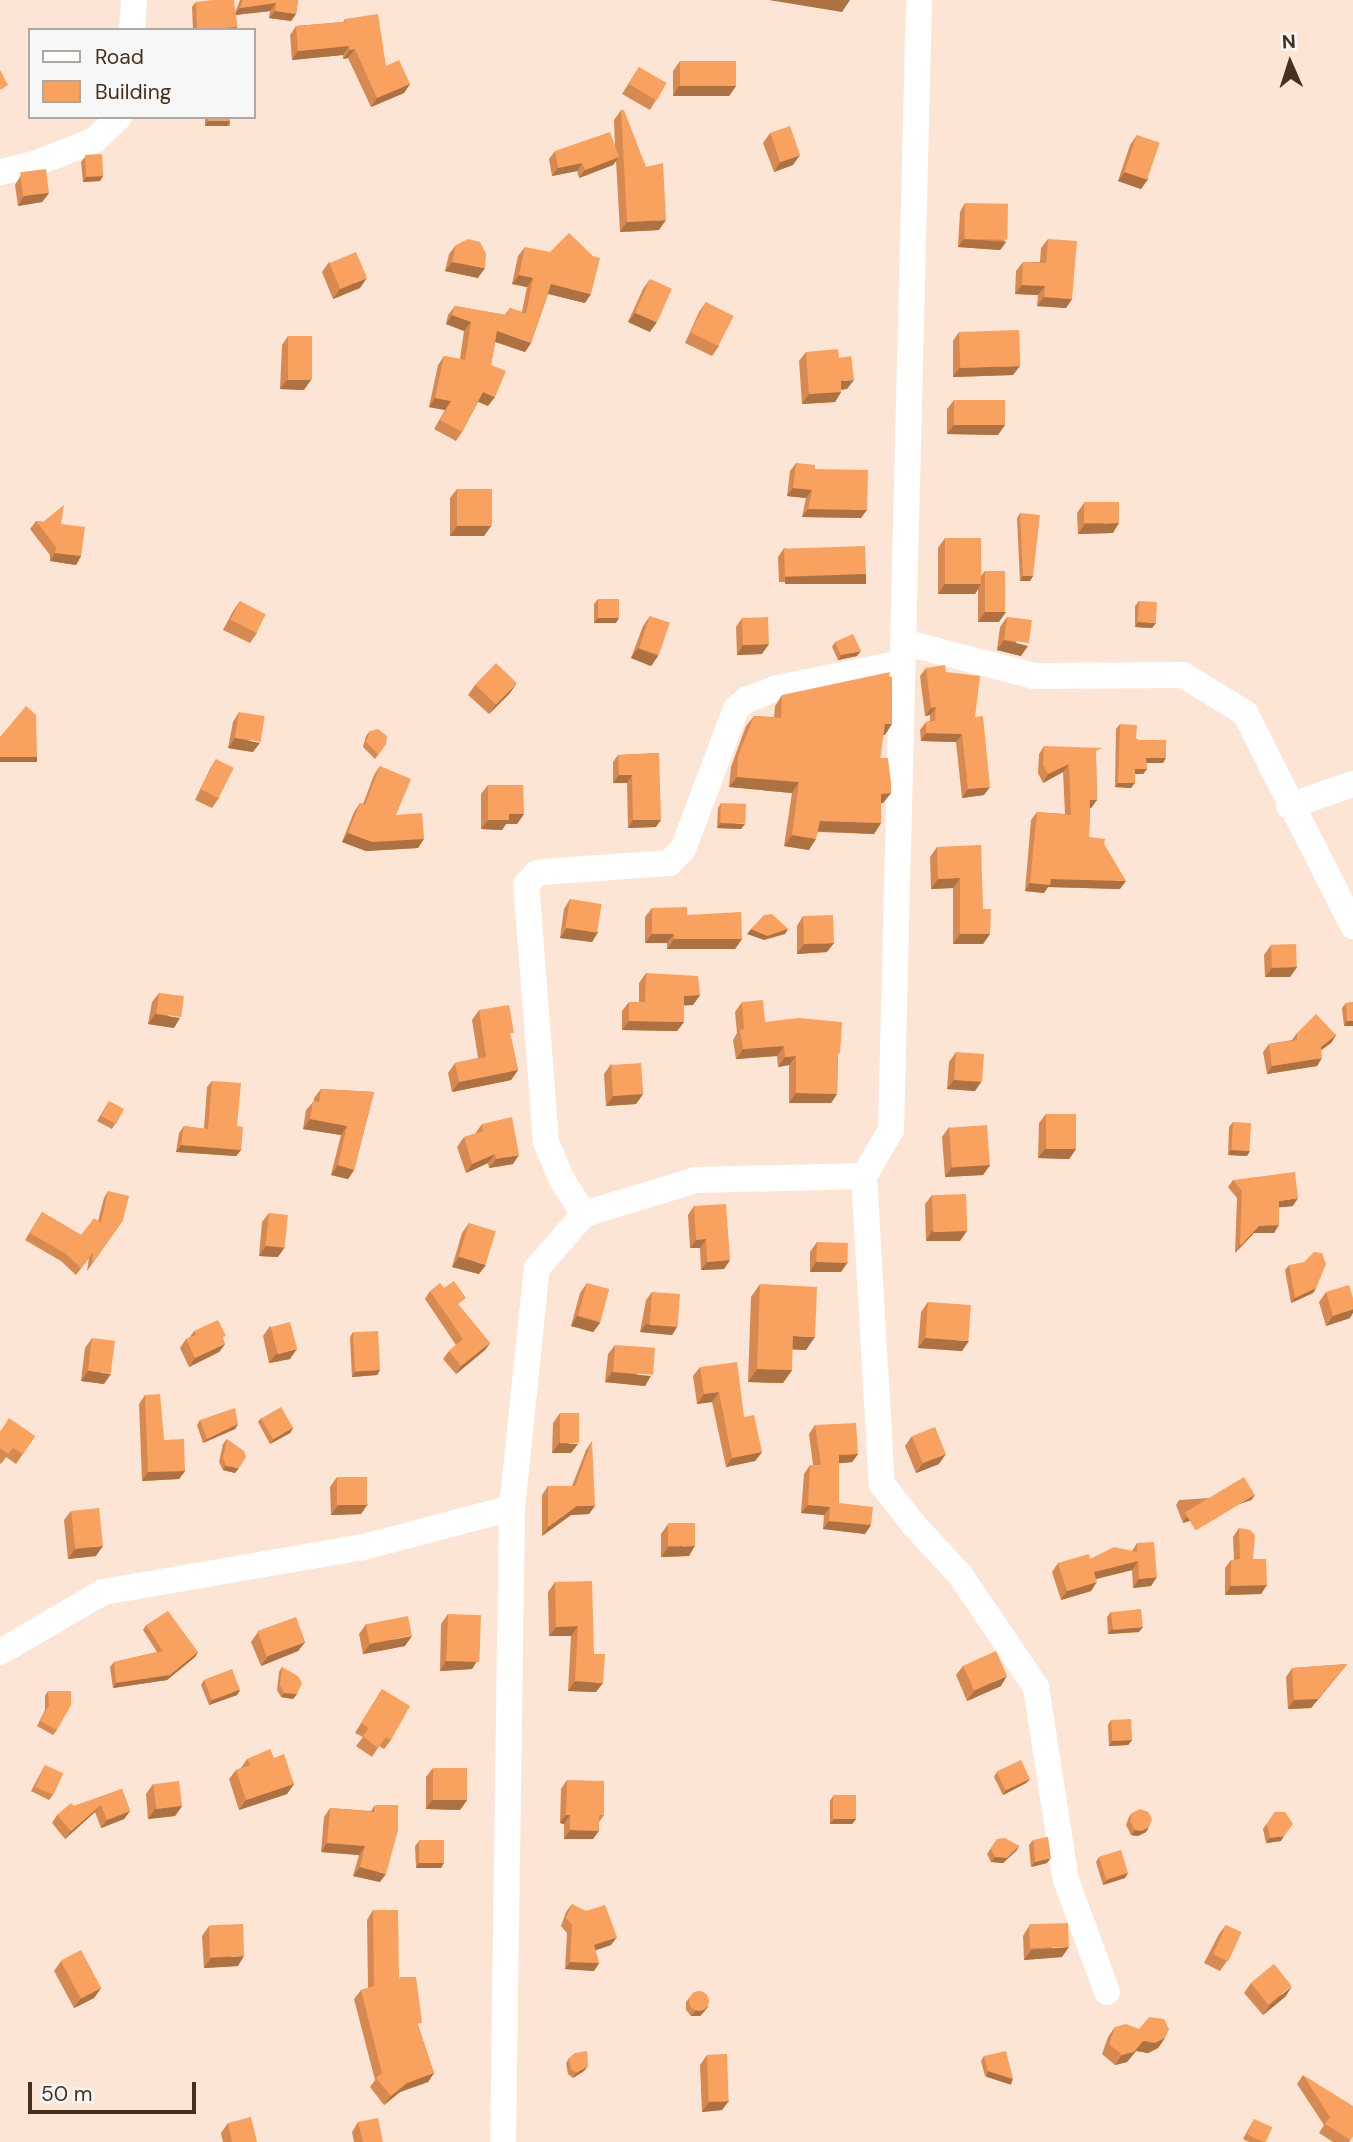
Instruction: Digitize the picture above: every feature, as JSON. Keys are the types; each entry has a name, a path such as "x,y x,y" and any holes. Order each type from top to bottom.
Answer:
{"street":[{"path":"132,28 134,0"},
{"path":"919,0 891,1130 864,1176 882,1484 914,1525 961,1576 1036,1686 1066,1880 1107,1992"},
{"path":"0,172 34,164 95,140 117,119"},
{"path":"583,1214 557,1171 546,1142 526,885 536,874 542,872 669,863 683,849 736,709 746,700 778,688 902,653 1034,676 1183,675 1245,713 1353,926"},
{"path":"1290,806 1353,784"},
{"path":"503,2142 512,1508 537,1268 583,1214 696,1180 864,1176"},
{"path":"0,1652 103,1592 364,1547 512,1508"}],"building":[{"path":"234,0 237,27 197,28 196,2"},
{"path":"243,0 298,0 296,14 275,11 276,3 240,8"},
{"path":"378,14 386,66 399,60 410,84 377,98 355,49 350,50 349,46 298,51 296,26 345,22 345,19"},
{"path":"680,61 736,61 736,86 680,86"},
{"path":"639,67 667,83 657,100 629,84"},
{"path":"0,70 8,85 0,90"},
{"path":"621,110 624,110 646,167 663,163 666,220 627,222"},
{"path":"208,119 230,119 230,121"},
{"path":"790,126 800,155 780,162 770,133"},
{"path":"610,132 619,157 585,170 582,163 558,168 555,151"},
{"path":"1137,135 1160,143 1147,180 1124,172"},
{"path":"102,154 103,176 86,177 85,155"},
{"path":"46,169 49,193 23,196 20,172"},
{"path":"965,203 1008,204 1007,240 964,239"},
{"path":"569,233 593,256 600,258 591,294 551,284 531,343 497,331 491,365 506,371 495,397 483,392 462,432 440,420 451,401 435,398 444,356 465,360 471,322 452,315 455,306 507,315 510,308 526,314 533,278 519,275 525,247 550,252"},
{"path":"468,239 480,242 486,254 485,268 452,262 456,245"},
{"path":"1048,239 1077,241 1072,299 1044,297 1045,286 1022,285 1023,262 1046,263"},
{"path":"356,252 367,278 340,289 329,263"},
{"path":"650,279 672,289 657,323 635,313"},
{"path":"706,302 734,316 718,346 691,332"},
{"path":"1019,330 1020,366 960,368 959,332"},
{"path":"288,336 312,336 312,380 288,380"},
{"path":"838,349 839,358 851,356 854,380 841,381 841,392 809,394 806,352"},
{"path":"954,400 1005,400 1005,425 954,425"},
{"path":"796,463 815,465 815,469 868,470 867,510 808,509 812,490 793,488"},
{"path":"457,489 492,489 492,526 457,526"},
{"path":"1084,502 1119,502 1119,523 1084,523"},
{"path":"64,505 61,524 85,527 81,556 55,553 56,547 36,521 43,522"},
{"path":"1020,513 1040,515 1033,576 1023,576"},
{"path":"945,538 981,538 981,584 945,584"},
{"path":"865,546 866,574 785,577 784,549"},
{"path":"985,571 1005,571 1005,612 985,612"},
{"path":"598,599 619,599 619,618 598,618"},
{"path":"240,601 266,614 256,633 230,620"},
{"path":"1139,601 1157,602 1156,623 1138,622"},
{"path":"650,616 670,623 659,655 639,648"},
{"path":"768,617 769,644 743,645 742,618"},
{"path":"1007,617 1032,620 1029,643 1004,640"},
{"path":"853,634 861,651 841,655 835,642"},
{"path":"496,663 517,683 496,705 475,685"},
{"path":"945,665 946,672 980,676 975,717 983,716 990,787 968,789 962,734 926,733 926,722 935,721 936,707 931,708 926,668"},
{"path":"890,672 892,724 885,724 880,758 888,758 891,793 881,794 881,823 820,821 816,839 792,835 799,782 737,777 738,756 754,716 781,718 782,695"},
{"path":"26,706 36,715 37,757 0,757 0,737"},
{"path":"239,712 265,716 261,742 235,738"},
{"path":"1120,724 1137,725 1136,740 1166,740 1166,758 1146,758 1147,769 1135,769 1135,783 1118,783"},
{"path":"378,729 387,736 386,744 378,754 366,742 370,731"},
{"path":"1044,746 1102,748 1096,751 1097,800 1090,800 1089,837 1105,839 1104,844 1126,881 1051,879 1050,885 1030,883 1037,812 1071,815 1069,764 1048,774 1043,765"},
{"path":"659,753 661,820 633,820 632,775 619,775 618,755"},
{"path":"216,759 234,768 218,798 201,789"},
{"path":"380,766 411,779 396,815 422,813 424,839 372,842 348,833 360,803 365,805"},
{"path":"488,785 523,785 524,814 509,814 509,820 488,820"},
{"path":"721,803 746,804 745,824 720,823"},
{"path":"981,845 983,909 991,909 990,934 960,934 960,878 938,879 937,847"},
{"path":"570,899 602,904 597,933 565,928"},
{"path":"687,907 687,915 741,912 742,939 674,939 674,934 652,934 652,908"},
{"path":"772,914 788,929 767,936 751,929 764,915"},
{"path":"833,915 834,943 804,944 803,916"},
{"path":"1296,944 1297,967 1272,968 1271,945"},
{"path":"646,973 698,976 700,995 684,996 684,1022 629,1021 629,1002 645,1002"},
{"path":"159,993 184,996 181,1017 156,1014"},
{"path":"763,1000 765,1022 798,1018 842,1022 837,1094 796,1093 796,1056 785,1057 784,1046 743,1049 740,1030 744,1029 742,1002"},
{"path":"1353,1002 1353,1021 1347,1021 1346,1003"},
{"path":"509,1005 514,1033 510,1033 518,1070 459,1082 455,1063 486,1057 479,1010"},
{"path":"1316,1014 1336,1035 1321,1047 1322,1058 1272,1066 1269,1044 1297,1040 1297,1033"},
{"path":"956,1052 984,1054 982,1082 954,1080"},
{"path":"641,1063 643,1094 613,1096 611,1065"},
{"path":"212,1081 241,1083 237,1126 243,1127 241,1150 181,1145 184,1126 208,1129"},
{"path":"321,1089 374,1092 354,1170 338,1165 347,1126 310,1119 313,1101 319,1102"},
{"path":"109,1101 124,1109 116,1124 101,1116"},
{"path":"1046,1114 1076,1114 1076,1149 1046,1149"},
{"path":"512,1117 519,1155 496,1159 495,1154 472,1164 464,1137 483,1131 482,1124"},
{"path":"1233,1122 1251,1123 1250,1151 1232,1150"},
{"path":"987,1125 990,1165 952,1168 949,1128"},
{"path":"1295,1172 1298,1198 1279,1201 1279,1225 1259,1226 1240,1246 1242,1191 1233,1180"},
{"path":"108,1191 129,1196 123,1220 92,1264 93,1252 81,1268 66,1254 30,1233 42,1212 81,1235 94,1218 101,1223"},
{"path":"966,1194 967,1231 933,1232 932,1195"},
{"path":"726,1204 730,1260 707,1262 706,1239 696,1240 694,1206"},
{"path":"269,1213 288,1215 284,1248 266,1246"},
{"path":"469,1223 496,1231 486,1265 459,1256"},
{"path":"817,1242 848,1243 847,1263 816,1262"},
{"path":"1314,1252 1322,1253 1326,1264 1316,1288 1295,1298 1289,1265 1304,1262"},
{"path":"454,1281 466,1298 458,1304 490,1343 461,1366 449,1351 463,1339 430,1291 440,1283 444,1288"},
{"path":"587,1283 609,1289 600,1322 578,1316"},
{"path":"760,1284 817,1287 815,1337 793,1336 792,1370 757,1369"},
{"path":"1349,1285 1353,1309 1333,1316 1326,1292"},
{"path":"652,1292 680,1294 678,1327 650,1325"},
{"path":"928,1302 971,1305 968,1341 925,1338"},
{"path":"218,1320 226,1336 223,1337 225,1344 195,1358 186,1339 196,1335 194,1331"},
{"path":"290,1322 297,1349 278,1354 271,1327"},
{"path":"378,1331 380,1370 355,1371 353,1332"},
{"path":"92,1338 115,1341 111,1374 88,1371"},
{"path":"615,1345 655,1348 653,1375 613,1372"},
{"path":"737,1362 744,1417 754,1415 762,1452 732,1458 719,1392 704,1394 700,1367"},
{"path":"160,1394 164,1440 184,1439 185,1471 148,1472 145,1395"},
{"path":"281,1407 293,1428 273,1439 261,1418"},
{"path":"235,1408 238,1424 207,1439 200,1420"},
{"path":"560,1413 579,1413 579,1443 560,1443"},
{"path":"9,1418 35,1436 23,1454 13,1448 8,1454 0,1448 0,1432"},
{"path":"856,1423 858,1454 839,1455 839,1503 873,1507 871,1525 829,1521 830,1507 808,1505 810,1465 821,1465 815,1425"},
{"path":"935,1427 946,1454 923,1463 912,1436"},
{"path":"227,1439 244,1451 246,1457 239,1468 226,1466 223,1458"},
{"path":"592,1441 595,1506 577,1506 548,1527 548,1486 575,1486"},
{"path":"337,1477 367,1477 367,1505 337,1505"},
{"path":"1244,1477 1255,1495 1196,1531 1185,1513"},
{"path":"99,1508 103,1546 75,1549 71,1511"},
{"path":"668,1523 695,1523 695,1546 668,1546"},
{"path":"1239,1528 1250,1530 1255,1535 1253,1559 1266,1559 1267,1585 1231,1586 1231,1560 1240,1559"},
{"path":"1154,1542 1157,1577 1139,1579 1138,1561 1094,1572 1097,1582 1067,1591 1058,1563 1089,1554 1090,1559 1114,1547 1137,1552 1137,1543"},
{"path":"592,1581 594,1654 605,1654 603,1683 575,1681 578,1626 556,1627 555,1582"},
{"path":"1141,1609 1143,1627 1113,1630 1111,1612"},
{"path":"168,1611 198,1652 170,1675 116,1683 114,1662 163,1651 146,1625"},
{"path":"448,1614 481,1615 479,1662 446,1661"},
{"path":"408,1616 412,1636 370,1644 366,1624"},
{"path":"296,1617 305,1642 267,1656 257,1631"},
{"path":"996,1651 1007,1676 974,1690 963,1666"},
{"path":"1347,1664 1318,1699 1294,1700 1292,1668"},
{"path":"282,1667 298,1676 302,1683 297,1694 284,1693 280,1685"},
{"path":"232,1669 240,1690 212,1700 204,1680"},
{"path":"382,1689 410,1706 391,1740 386,1737 378,1748 363,1736 369,1728 361,1723"},
{"path":"48,1691 71,1691 71,1705 57,1730 40,1721 49,1705"},
{"path":"1131,1719 1132,1740 1112,1741 1111,1720"},
{"path":"270,1749 274,1758 284,1754 294,1784 246,1800 236,1770 250,1765 247,1759"},
{"path":"1021,1760 1030,1779 1005,1790 997,1771"},
{"path":"45,1765 63,1773 54,1795 35,1787"},
{"path":"433,1768 467,1768 467,1800 433,1800"},
{"path":"567,1780 604,1781 604,1815 599,1815 599,1831 570,1830 570,1815 566,1815"},
{"path":"179,1781 182,1806 156,1809 153,1784"},
{"path":"122,1789 130,1811 107,1820 101,1805 71,1831 57,1815 71,1803 74,1806"},
{"path":"833,1795 856,1795 856,1819 833,1819"},
{"path":"375,1805 398,1805 398,1830 386,1874 360,1867 365,1846 327,1843 330,1808 376,1812"},
{"path":"1140,1809 1148,1812 1152,1819 1149,1827 1142,1831 1135,1830 1130,1821 1132,1813"},
{"path":"1275,1812 1285,1812 1293,1824 1284,1836 1270,1838 1267,1824"},
{"path":"1048,1837 1051,1858 1035,1862 1033,1840"},
{"path":"1005,1838 1019,1846 1007,1858 995,1857 991,1849 997,1839"},
{"path":"419,1840 444,1840 444,1863 419,1863"},
{"path":"1121,1850 1128,1873 1106,1880 1099,1857"},
{"path":"572,1904 586,1911 605,1905 617,1937 594,1945 599,1963 570,1962 572,1925 566,1918"},
{"path":"373,1910 398,1910 399,1977 416,1977 422,2023 417,2024 434,2073 407,2083 391,2096 376,2078 382,2073 361,1990 374,1986"},
{"path":"1068,1923 1069,1947 1030,1948 1029,1924"},
{"path":"243,1924 244,1956 210,1957 209,1925"},
{"path":"1226,1925 1242,1932 1229,1961 1213,1954"},
{"path":"81,1950 101,1988 81,1999 61,1961"},
{"path":"1274,1964 1292,1986 1268,2005 1251,1983"},
{"path":"699,1991 706,1994 709,2001 706,2008 699,2011 692,2008 689,2001 692,1994"},
{"path":"1149,2017 1164,2019 1169,2029 1165,2038 1155,2043 1143,2041 1134,2052 1122,2055 1109,2044 1115,2027 1126,2024 1139,2029"},
{"path":"587,2051 588,2066 576,2073 571,2069 569,2058 575,2053"},
{"path":"1006,2051 1013,2079 988,2071 984,2056"},
{"path":"727,2054 729,2101 709,2102 707,2055"},
{"path":"1303,2075 1353,2106 1353,2136 1350,2140 1325,2124 1330,2117"},
{"path":"251,2117 257,2142 232,2142 228,2123"},
{"path":"378,2118 383,2142 363,2142 358,2122"},
{"path":"1254,2119 1272,2127 1266,2142 1247,2135"}]}
